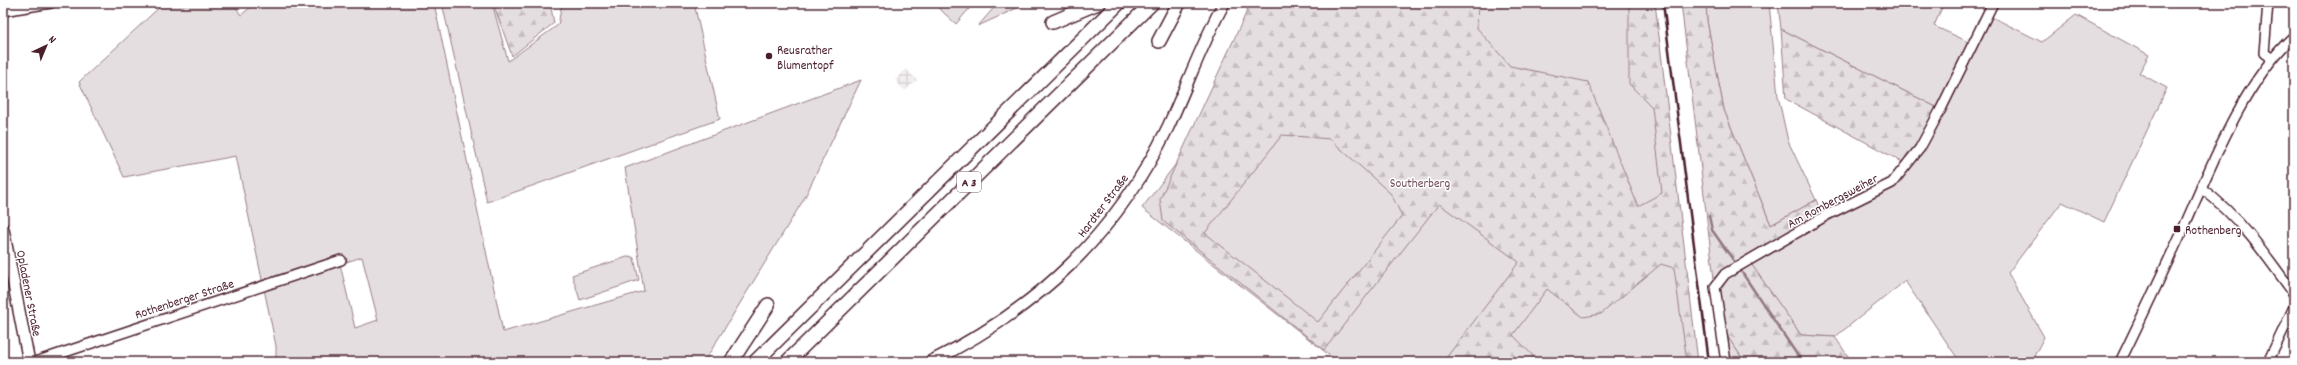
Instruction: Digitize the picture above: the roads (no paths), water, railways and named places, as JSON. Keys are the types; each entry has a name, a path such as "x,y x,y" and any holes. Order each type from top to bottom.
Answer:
{"highway":[{"path":"1053,22 1098,3"},
{"name":"A 3","path":"755,362 1119,3"},
{"name":"A 3","path":"787,362 1152,3"},
{"path":"1159,41 1179,3"},
{"path":"731,362 768,305"}],"main road":[{"name":"Hardter Straße","path":"930,362 990,328 1028,303 1072,264 1101,232 1127,198 1150,161 1224,3"},
{"name":"Opladener Straße","path":"3,229 29,362"}],"street":[{"path":"3,11 51,3"},
{"name":"Am Rombergsweiher","path":"1726,362 1716,287 1725,274 1827,214 1892,183 1920,148 1941,110 1993,3"},
{"path":"2268,3 2264,53 2271,58"},
{"path":"2120,362 2201,188 2253,86 2271,58 2294,36"},
{"path":"2201,188 2221,202 2276,269 2294,294"},
{"name":"Rothenberger Straße","path":"35,362 341,260"},
{"path":"2268,362 2294,307"}],"waterway":[{"path":"1709,216 1712,230 1734,261"},
{"path":"1741,271 1802,362"}],"railway":[{"path":"1663,3 1709,362"}],"place":[{"name":"Reusrather Blumentopf","path":"769,56"},
{"name":"Rothenberg","path":"2177,229"}],"park label":[{"name":"Southerberg","path":"1420,182"}]}
